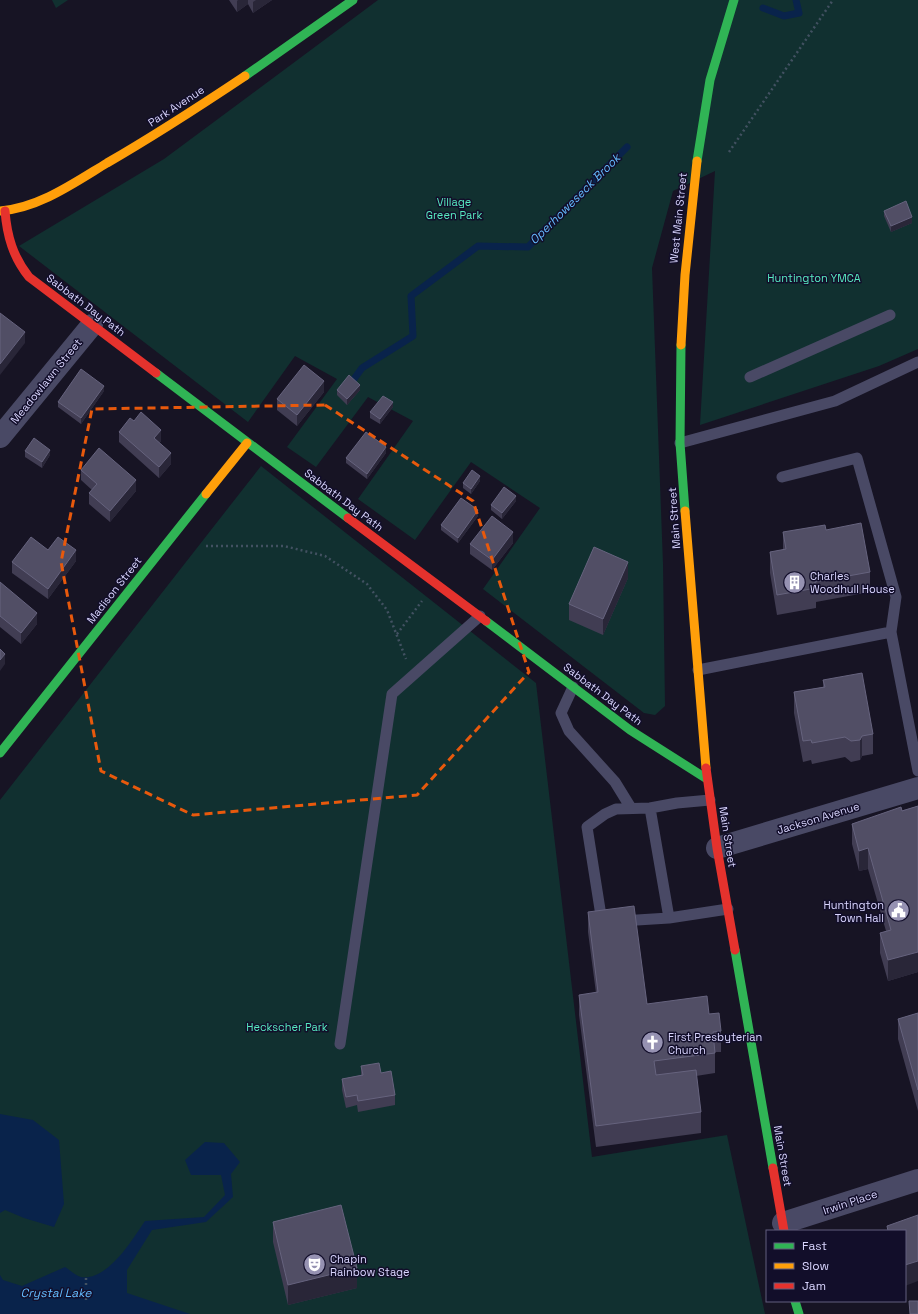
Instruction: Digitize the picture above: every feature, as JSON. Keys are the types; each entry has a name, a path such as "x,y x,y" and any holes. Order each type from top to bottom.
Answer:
{"main road":[{"name":"Park Avenue","path":"3,211 36,202 126,152 251,72 353,0"},
{"name":"West Main Street","path":"680,443 680,368 685,275 694,178 710,80 734,0"},
{"name":"Sabbath Day Path","path":"3,211 10,248 19,267 29,277 630,730 707,779"},
{"path":"6,259 29,277"},
{"name":"Madison Street","path":"0,753 247,442"},
{"name":"Main Street","path":"680,443 707,779 717,848 783,1227"},
{"path":"795,1302 799,1314"}],"street":[{"name":"Meadowlawn Street","path":"0,437 92,324"},
{"name":"Jackson Avenue","path":"717,848 918,788"},
{"name":"Irwin Place","path":"783,1227 918,1180"}],"lane":[{"path":"750,377 890,314"},
{"path":"680,443 835,401 918,362"},
{"path":"782,477 857,458 896,597 891,632 918,771"},
{"path":"340,1044 392,694 480,616"},
{"path":"698,670 891,632"},
{"path":"573,687 561,713 569,731 615,782 631,808"},
{"path":"710,800 677,803 650,808 616,809 605,814 587,827 601,922 669,918 728,909"},
{"path":"650,808 669,918"}],"path":[{"path":"729,152 833,0"},
{"path":"206,546 284,546 325,556 367,584 387,610 413,676"},
{"path":"397,634 421,603"},
{"path":"86,1278 86,1285"},
{"path":"86,1293 86,1300"}],"highlighted area":[{"path":"325,405 473,501 529,672 417,795 193,815 101,771 61,562 92,409"}],"green space":[{"path":"52,0 68,0 56,8"},
{"name":"Village Green Park","path":"378,0 918,0 918,349 879,366 700,425 715,171 673,191 652,268 663,564 665,706 655,715 644,713 483,589 540,508 471,462 415,540 358,499 413,421 368,397 316,467 287,447 337,379 295,356 248,422 19,246 164,159"},
{"name":"Heckscher Park","path":"261,466 536,683 592,1157 727,1135 765,1314 0,1314 0,800"}],"water":[{"path":"0,1114 33,1120 59,1140 64,1204 54,1227 24,1218 5,1210 0,1213"},
{"name":"Crystal Lake","path":"205,1142 224,1143 240,1162 231,1174 233,1197 206,1222 152,1230 127,1270 127,1293 190,1314 0,1314 0,1275 3,1280 22,1286 65,1267 81,1277 91,1277 101,1273 118,1258 145,1221 204,1217 225,1195 221,1175 191,1175 185,1160"}],"building":[{"path":"906,201 912,217 891,226 884,211"},
{"path":"0,313 25,332 0,364"},
{"path":"304,365 324,381 297,415 277,399"},
{"path":"81,369 104,386 81,418 58,402"},
{"path":"349,375 360,385 347,399 337,390"},
{"path":"383,396 393,402 380,419 370,412"},
{"path":"141,412 161,430 154,438 171,453 159,467 119,432 130,418 134,421"},
{"path":"366,432 386,447 367,474 346,458"},
{"path":"34,438 50,450 42,462 25,451"},
{"path":"99,448 136,480 110,511 89,493 97,484 81,470"},
{"path":"472,470 480,476 471,489 463,483"},
{"path":"504,487 516,496 502,513 491,505"},
{"path":"461,498 478,510 458,538 441,525"},
{"path":"492,516 513,532 492,560 470,544"},
{"path":"861,523 870,572 815,582 816,588 777,595 770,552 786,549 783,532 825,525 826,530"},
{"path":"31,537 48,550 58,537 76,550 48,589 12,562"},
{"path":"594,547 628,562 603,619 569,604"},
{"path":"0,582 37,613 21,633 0,616"},
{"path":"0,649 5,654 0,660"},
{"path":"862,673 873,734 862,736 860,740 851,741 845,737 812,743 811,740 803,741 794,692 825,687 823,680"},
{"name":"Huntington Town Hall","path":"918,806 918,952 888,960 880,933 891,930 868,848 859,851 852,824 901,807 902,811"},
{"name":"First Presbyterian Church","path":"634,906 647,1004 707,996 709,1014 719,1013 721,1031 713,1032 715,1053 654,1061 656,1075 696,1070 701,1112 596,1126 579,995 598,992 588,912"},
{"path":"918,1013 918,1090 898,1019"},
{"path":"379,1063 381,1073 391,1071 395,1095 358,1101 357,1095 346,1097 342,1079 363,1075 361,1066"},
{"name":"Chapin Rainbow Stage","path":"341,1205 357,1268 288,1285 273,1222"},
{"path":"918,1215 918,1261 906,1265 906,1230 888,1230 887,1226"},
{"path":"909,1301 918,1301 918,1314 910,1314"}],"waterway":[{"name":"Operhoweseck Brook","path":"763,8 784,16 799,13 796,0"},
{"name":"Operhoweseck Brook","path":"354,379 362,368 413,336 411,296 478,246 528,247 627,147"}],"traffic: fast":[{"path":"245,76 353,0"},
{"path":"697,161 710,80 734,0"},
{"path":"681,345 680,443 685,511"},
{"path":"156,373 348,518"},
{"path":"0,753 206,494"},
{"path":"486,621 630,730 707,779"},
{"path":"735,950 773,1168"},
{"path":"795,1302 799,1314"}],"traffic: slow":[{"path":"0,211 29,205 69,186 159,132 245,76"},
{"path":"681,345 685,275 697,161"},
{"path":"206,494 247,443"},
{"path":"685,511 706,768"}],"traffic: jam":[{"path":"5,211 9,238 19,262 29,277 156,373"},
{"path":"348,518 486,621"},
{"path":"706,768 717,848 735,950"},
{"path":"773,1168 784,1230"}],"place":[{"name":"Charles Woodhull House","path":"795,582"},
{"name":"Huntington Town Hall","path":"899,911"},
{"name":"First Presbyterian Church","path":"652,1043"},
{"name":"Chapin Rainbow Stage","path":"315,1265"}],"park label":[{"name":"Huntington YMCA","path":"814,278"}]}
